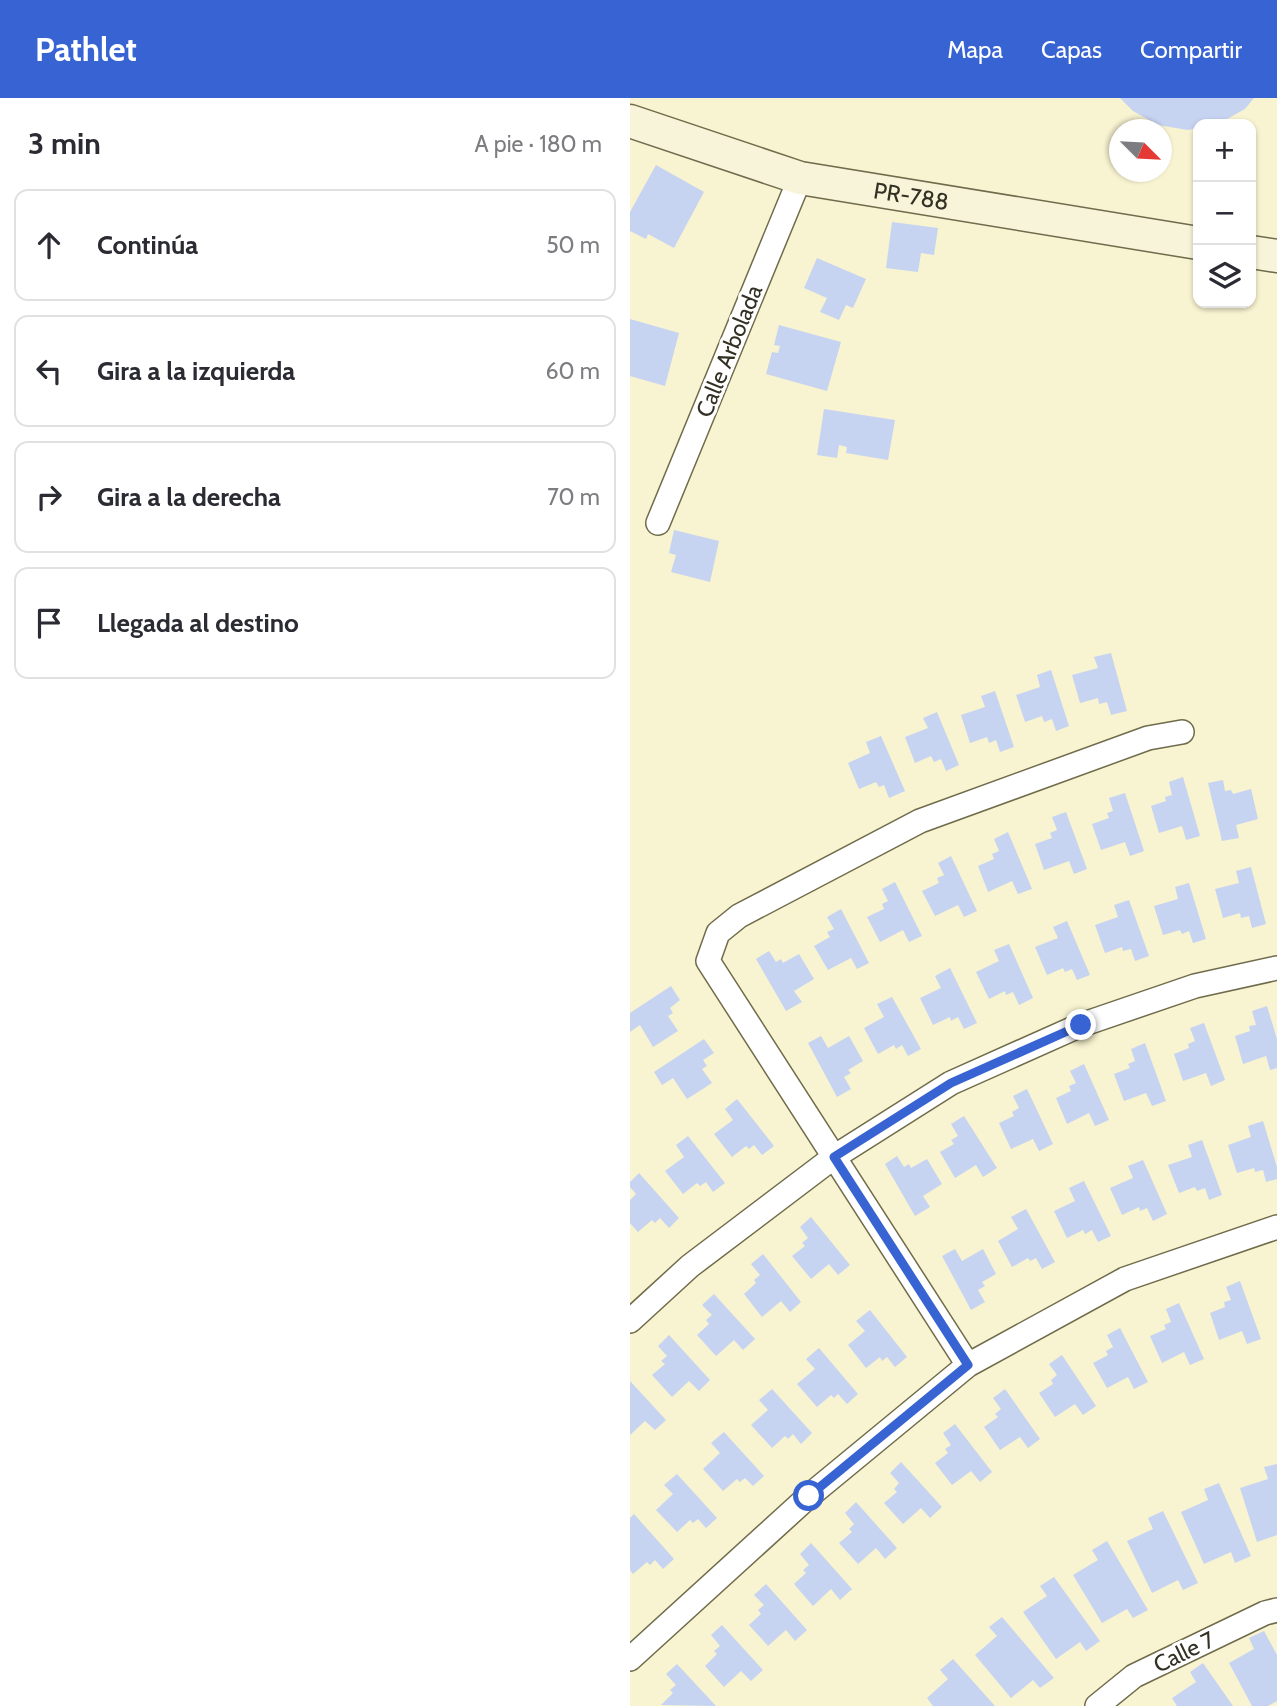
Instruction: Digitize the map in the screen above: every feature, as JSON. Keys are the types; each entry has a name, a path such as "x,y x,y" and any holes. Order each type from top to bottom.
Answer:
{"street":[{"name":"PR-788","path":"630,121 800,178 1193,242"},
{"name":"Calle Arbolada","path":"657,523 800,178"},
{"path":"1256,253 1277,256"},
{"path":"968,1365 708,961 718,933 739,916 920,821 1148,738 1182,732"},
{"path":"630,1321 690,1266 834,1157 951,1083 1081,1025 1195,986 1277,968"},
{"path":"630,1659 809,1496 968,1365 1125,1279 1277,1227"},
{"name":"Calle 7","path":"1097,1706 1134,1676 1265,1613 1277,1610"}],"building":[{"path":"1120,98 1254,98 1245,109 1227,119 1193,119 1193,129 1188,130 1172,127 1172,119 1147,119 1133,111"},
{"path":"656,165 704,192 674,248 648,234 646,239 630,231 630,212"},
{"path":"892,222 938,228 934,255 921,253 918,272 886,268"},
{"path":"817,258 866,279 853,308 846,305 839,320 820,312 827,298 804,288"},
{"path":"630,319 679,333 665,386 630,376"},
{"path":"779,325 841,342 827,391 766,374 772,352 778,353 780,346 774,345"},
{"path":"824,409 895,420 888,460 846,453 847,447 839,445 837,458 817,455"},
{"path":"674,530 719,541 710,582 671,572 676,555 669,553"},
{"path":"1111,653 1127,711 1111,715 1107,702 1099,704 1098,698 1080,703 1072,675 1098,668 1094,657"},
{"path":"1051,670 1069,726 1056,731 1052,719 1044,722 1042,716 1025,722 1016,695 1040,687 1037,675"},
{"path":"995,691 1014,747 1000,752 996,740 989,743 987,737 970,743 961,715 985,707 981,696"},
{"path":"937,712 959,765 946,771 941,759 934,762 931,756 915,763 905,737 928,728 923,718"},
{"path":"881,736 905,791 889,798 884,785 879,787 876,782 859,789 848,763 870,753 866,742"},
{"path":"1183,777 1200,836 1186,840 1182,826 1159,833 1151,806 1166,801 1165,797 1172,795 1169,782"},
{"path":"1223,780 1225,791 1231,790 1233,794 1251,789 1258,819 1236,825 1239,838 1222,841 1208,783"},
{"path":"1125,793 1144,851 1130,856 1125,842 1101,850 1092,824 1109,818 1107,813 1113,811 1109,798"},
{"path":"1066,812 1087,869 1074,874 1069,861 1044,870 1035,844 1052,838 1050,833 1057,830 1052,817"},
{"path":"1008,832 1032,889 1018,894 1012,881 988,892 978,866 994,859 992,854 999,851 994,839"},
{"path":"951,856 977,911 964,917 958,905 935,916 922,891 939,883 937,878 944,875 938,863"},
{"path":"1251,867 1266,924 1252,928 1249,916 1241,918 1240,913 1223,918 1215,889 1239,883 1236,871"},
{"path":"895,882 922,936 909,942 903,930 880,942 867,917 884,909 882,904 888,901 882,889"},
{"path":"1189,883 1206,939 1193,943 1189,931 1182,934 1180,930 1163,935 1154,906 1178,899 1175,887"},
{"path":"1129,900 1149,956 1135,961 1131,949 1123,951 1122,947 1105,953 1095,925 1118,917 1114,905"},
{"path":"841,909 869,963 857,969 851,958 828,970 814,946 830,937 827,932 834,929 827,917"},
{"path":"1067,921 1090,975 1077,980 1072,969 1065,972 1063,968 1047,975 1035,947 1058,938 1053,927"},
{"path":"1009,944 1033,998 1019,1005 1013,992 1006,995 1005,991 989,999 976,972 999,961 994,950"},
{"path":"769,951 776,962 781,959 783,963 799,954 814,979 794,991 802,1002 786,1011 756,959"},
{"path":"950,968 977,1023 964,1029 958,1017 951,1021 950,1017 933,1025 920,998 941,988 935,976"},
{"path":"671,986 680,1000 670,1008 673,1013 668,1016 678,1031 653,1047 640,1025 630,1032 630,1013"},
{"path":"892,997 921,1049 908,1056 902,1045 896,1049 894,1045 878,1054 864,1028 884,1017 877,1004"},
{"path":"1267,1006 1277,1039 1277,1068 1270,1070 1266,1056 1243,1064 1235,1036 1250,1031 1249,1026 1256,1025 1252,1011"},
{"path":"1204,1023 1225,1080 1211,1086 1206,1073 1183,1081 1174,1054 1189,1048 1188,1044 1195,1041 1190,1028"},
{"path":"821,1036 828,1048 849,1036 863,1061 848,1070 851,1073 844,1077 851,1089 837,1097 808,1043"},
{"path":"704,1039 714,1053 703,1060 707,1066 702,1069 712,1083 687,1099 673,1078 662,1085 654,1072"},
{"path":"1145,1043 1166,1101 1152,1106 1146,1093 1124,1101 1114,1074 1130,1068 1128,1064 1135,1061 1131,1049"},
{"path":"1084,1064 1109,1120 1095,1126 1089,1113 1067,1124 1056,1098 1071,1091 1069,1086 1076,1083 1070,1071"},
{"path":"1027,1089 1053,1144 1039,1151 1033,1139 1011,1149 999,1123 1014,1116 1012,1112 1019,1108 1013,1096"},
{"path":"737,1099 774,1146 762,1155 754,1145 749,1149 746,1146 732,1157 714,1134 733,1120 725,1109"},
{"path":"964,1116 997,1168 983,1177 976,1165 955,1178 940,1152 954,1144 951,1140 958,1136 951,1124"},
{"path":"1263,1121 1277,1167 1277,1179 1266,1182 1263,1170 1255,1172 1254,1168 1237,1173 1228,1145 1251,1137 1248,1126"},
{"path":"688,1136 725,1183 713,1192 706,1182 700,1186 697,1183 683,1194 665,1171 684,1157 676,1145"},
{"path":"1202,1140 1222,1195 1209,1200 1205,1188 1197,1191 1195,1187 1179,1193 1168,1165 1192,1157 1188,1145"},
{"path":"897,1156 904,1167 909,1164 911,1168 927,1159 942,1184 923,1196 930,1207 915,1216 885,1164"},
{"path":"1143,1160 1167,1214 1153,1221 1147,1208 1140,1211 1139,1207 1122,1215 1110,1188 1133,1178 1128,1166"},
{"path":"639,1173 679,1218 669,1228 660,1218 655,1223 652,1220 638,1232 630,1223 630,1200 636,1194 630,1187 630,1182"},
{"path":"1084,1181 1111,1236 1098,1242 1092,1230 1085,1234 1083,1230 1067,1238 1054,1211 1075,1201 1069,1188"},
{"path":"1026,1209 1055,1262 1042,1269 1036,1258 1030,1261 1028,1258 1012,1267 998,1241 1018,1229 1011,1217"},
{"path":"811,1217 850,1265 838,1275 829,1264 811,1279 792,1256 805,1246 802,1243 808,1238 800,1227"},
{"path":"955,1249 962,1261 983,1249 996,1274 982,1282 985,1286 978,1290 985,1302 971,1310 942,1256"},
{"path":"763,1254 801,1302 790,1312 781,1301 762,1317 744,1294 760,1275 751,1264"},
{"path":"1240,1281 1261,1339 1247,1344 1242,1331 1219,1340 1210,1313 1225,1307 1224,1302 1231,1300 1226,1287"},
{"path":"714,1294 755,1339 743,1350 734,1340 716,1356 697,1335 709,1324 706,1320 712,1315 702,1305"},
{"path":"1179,1303 1204,1359 1190,1365 1184,1352 1162,1363 1150,1336 1166,1329 1164,1325 1171,1322 1166,1309"},
{"path":"870,1310 907,1357 895,1367 887,1357 882,1361 880,1357 866,1368 848,1345 865,1331 856,1321"},
{"path":"1120,1328 1148,1382 1134,1389 1128,1377 1107,1388 1093,1363 1108,1355 1106,1351 1113,1347 1107,1335"},
{"path":"669,1335 710,1380 699,1391 689,1381 672,1397 652,1375 665,1364 661,1361 667,1356 658,1346"},
{"path":"819,1348 858,1394 847,1404 838,1394 834,1398 831,1395 817,1407 797,1384 815,1369 806,1359"},
{"path":"1062,1355 1096,1406 1083,1415 1075,1404 1055,1417 1039,1393 1053,1384 1051,1380 1057,1375 1049,1364"},
{"path":"630,1381 666,1420 655,1430 645,1421 630,1435"},
{"path":"772,1389 812,1433 801,1444 793,1434 788,1439 785,1436 772,1448 751,1425 768,1410 759,1400"},
{"path":"1005,1389 1040,1439 1028,1448 1020,1437 1000,1450 984,1427 998,1417 995,1414 1001,1409 993,1398"},
{"path":"955,1424 992,1472 980,1482 971,1471 952,1485 935,1463 948,1453 945,1449 951,1445 943,1433"},
{"path":"724,1432 764,1476 753,1486 745,1478 740,1482 737,1479 723,1491 703,1469 720,1453 711,1443"},
{"path":"901,1462 942,1507 930,1518 921,1508 903,1524 884,1503 897,1492 894,1489 899,1483 890,1473"},
{"path":"1277,1464 1277,1535 1257,1542 1240,1488 1268,1479 1264,1467"},
{"path":"677,1474 717,1518 706,1528 698,1519 693,1523 690,1520 677,1532 656,1510 673,1494 664,1485"},
{"path":"1219,1483 1251,1556 1235,1563 1231,1552 1204,1564 1181,1512 1208,1500 1204,1489"},
{"path":"856,1502 897,1548 885,1559 876,1548 858,1564 839,1543 852,1532 849,1529 854,1524 845,1513"},
{"path":"1163,1511 1198,1583 1183,1590 1178,1580 1152,1593 1127,1541 1153,1529 1148,1518"},
{"path":"634,1514 674,1559 663,1569 655,1560 650,1565 647,1562 633,1574 630,1570 630,1518"},
{"path":"1107,1541 1148,1610 1133,1618 1127,1609 1102,1623 1073,1575 1098,1560 1092,1550"},
{"path":"811,1543 852,1589 840,1600 831,1589 813,1606 794,1584 806,1573 803,1570 809,1565 800,1554"},
{"path":"1054,1577 1100,1641 1086,1651 1080,1642 1056,1659 1023,1612 1047,1596 1040,1586"},
{"path":"766,1584 807,1630 795,1641 786,1630 768,1646 749,1625 761,1614 758,1610 764,1605 754,1595"},
{"path":"1002,1617 1054,1678 1040,1688 1033,1680 1011,1698 975,1655 997,1636 989,1627"},
{"path":"722,1625 763,1670 751,1681 741,1671 724,1687 705,1666 717,1654 714,1651 720,1646 711,1635"},
{"path":"1264,1631 1277,1655 1277,1701 1268,1706 1252,1706 1229,1663 1254,1649 1249,1638"},
{"path":"953,1659 995,1706 933,1706 927,1698 948,1679 940,1670"},
{"path":"1203,1663 1233,1706 1177,1706 1172,1698 1196,1682 1190,1672"},
{"path":"677,1664 716,1706 661,1705 673,1693 670,1690 676,1685 666,1674"}],"route":[{"path":"809,1496 968,1365 834,1157 951,1083 1081,1025"}]}
